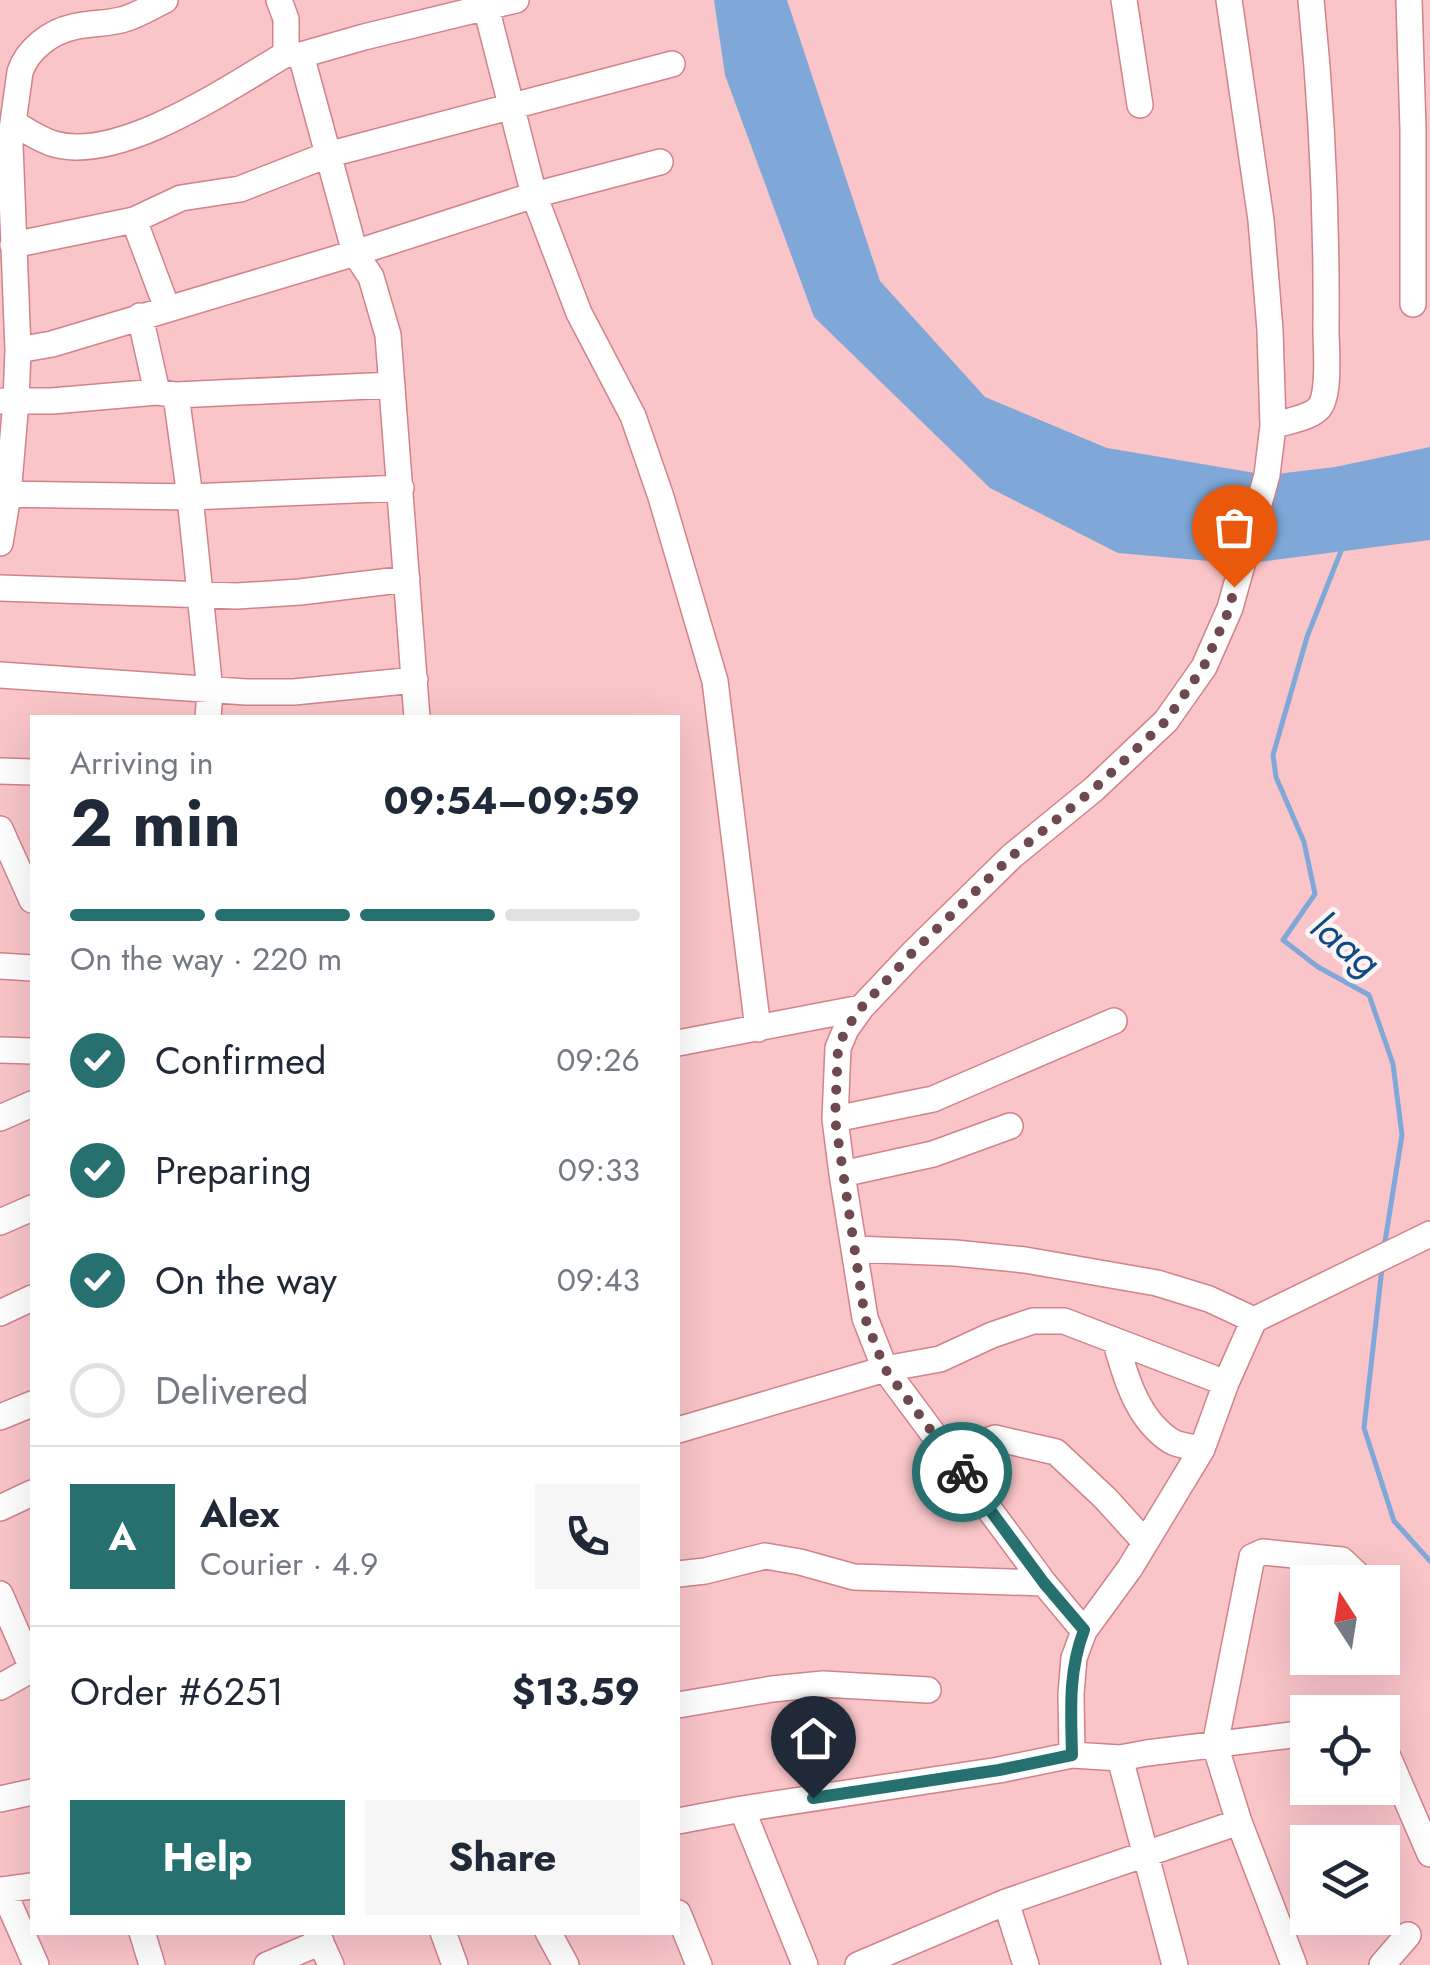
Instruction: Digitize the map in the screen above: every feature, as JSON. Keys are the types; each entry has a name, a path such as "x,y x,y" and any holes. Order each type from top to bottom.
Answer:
{"street":[{"path":"0,543 8,401 18,350 8,320 13,245 5,162 20,72 36,48 69,27 133,16 165,0"},
{"path":"279,0 355,253 371,277 388,335 417,715"},
{"path":"13,123 55,145 115,143 293,55 516,0"},
{"path":"1124,0 1140,105"},
{"path":"1084,1630 1044,1583 885,1369 865,1318 842,1174 835,1119 838,1048 861,1008 913,952 1012,856 1094,789 1166,721 1204,666 1230,608 1267,475 1273,426 1262,220 1228,0"},
{"path":"1273,426 1314,412 1322,404 1326,379 1321,100 1311,0"},
{"path":"1409,0 1413,304"},
{"path":"486,7 534,195 579,314 633,416 715,681 758,1029"},
{"path":"13,245 134,220 181,198 240,189 327,155 672,64"},
{"path":"18,350 52,344 534,195 660,162"},
{"path":"134,220 168,308"},
{"path":"140,316 166,393 190,497 210,691 208,715"},
{"path":"8,401 392,385"},
{"path":"4,495 190,497 401,488"},
{"path":"0,588 237,596 407,579"},
{"path":"0,675 210,691 294,692 415,680"},
{"path":"0,771 30,772"},
{"path":"0,829 30,896"},
{"path":"0,966 30,968"},
{"path":"680,1043 861,1008"},
{"path":"835,1119 933,1099 1114,1021"},
{"path":"0,1050 30,1051"},
{"path":"0,1118 30,1105"},
{"path":"842,1174 933,1154 1010,1126"},
{"path":"0,1222 30,1209"},
{"path":"1072,1755 1074,1658 1084,1630 1202,1450 1254,1320 1430,1234"},
{"path":"856,1250 1007,1258 1158,1283 1209,1299 1254,1320"},
{"path":"0,1313 30,1299"},
{"path":"680,1429 885,1369 940,1359 1032,1320 1064,1322 1226,1383"},
{"path":"1116,1343 1126,1379 1146,1419 1173,1443 1202,1450"},
{"path":"0,1418 30,1405"},
{"path":"948,1454 995,1438 1056,1452 1145,1542"},
{"path":"0,1508 30,1494"},
{"path":"1294,1965 1238,1822 1215,1745 1252,1557 1262,1552 1342,1560 1347,1565"},
{"path":"680,1574 764,1556 854,1577 1044,1583"},
{"path":"0,1594 30,1664"},
{"path":"0,1687 30,1670"},
{"path":"680,1698 823,1684 928,1690"},
{"path":"680,1821 1072,1755 1120,1758 1290,1735"},
{"path":"1120,1758 1175,1965"},
{"path":"1400,1784 1430,1854"},
{"path":"0,1799 30,1792"},
{"path":"742,1809 805,1965"},
{"path":"858,1965 918,1953 1006,1902 1238,1822"},
{"path":"30,1886 2,1890 36,1965"},
{"path":"1006,1902 1026,1965"},
{"path":"680,1917 700,1965"},
{"path":"143,1935 152,1965"},
{"path":"444,1935 455,1965"},
{"path":"550,1935 566,1965"},
{"path":"1382,1965 1408,1935"},
{"path":"267,1965 322,1947"}],"water":[{"path":"714,0 787,0 880,281 985,397 1107,448 1267,475 1335,467 1430,447 1430,540 1243,564 1118,553 990,488 814,317 725,75"}],"waterway":[{"name":"laag","path":"1341,551 1307,637 1273,755 1276,777 1304,842 1315,894 1283,940 1318,967 1369,995 1393,1064 1402,1135 1384,1248"},
{"name":"laag","path":"1382,1268 1364,1428 1394,1521 1430,1561"}],"way so far":[{"path":"962,1472 885,1369 865,1318 835,1119 838,1048 861,1008 913,952 1012,856 1094,789 1166,721 1204,666 1230,608 1234,587"}],"route":[{"path":"813,1798 1072,1755 1074,1658 1084,1630 962,1472"}]}
